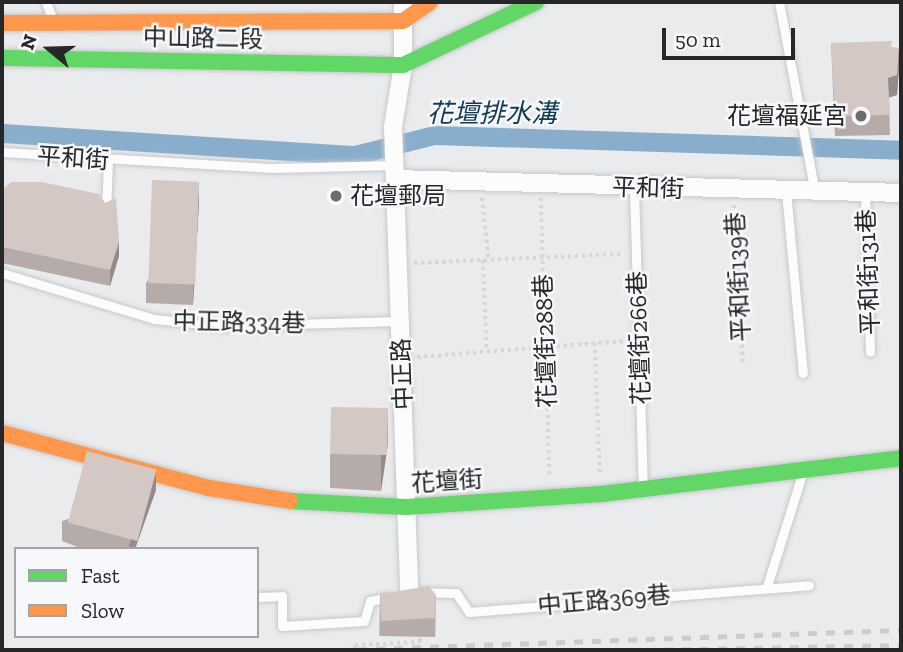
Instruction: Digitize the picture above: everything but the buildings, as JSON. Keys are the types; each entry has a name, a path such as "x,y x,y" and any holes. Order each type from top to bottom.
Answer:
{"main road":[{"path":"403,21 430,2"},
{"path":"403,65 536,2"},
{"name":"中山路二段","path":"2,23 403,21"},
{"name":"中山路二段","path":"2,58 403,65"},
{"name":"花壇街","path":"2,433 209,488 293,501 406,507 601,494 901,458"}],"street":[{"path":"403,2 403,65"},
{"name":"中正路","path":"403,65 393,127 409,592"},
{"name":"平和街","path":"395,166 480,182 786,191 814,188 901,193"}],"lane":[{"path":"46,2 55,24"},
{"path":"779,2 814,188"},
{"name":"平和街","path":"2,152 108,161 274,168 395,166"},
{"path":"106,212 108,161"},
{"name":"花壇街266巷","path":"634,188 643,488"},
{"path":"786,191 803,373"},
{"name":"平和街131巷","path":"865,192 870,352"},
{"name":"中正路334巷","path":"2,273 153,320 222,326 400,321"},
{"path":"767,586 804,469"},
{"name":"中正路369巷","path":"409,592 456,593 469,612 767,586 809,585"},
{"path":"259,597 282,596 282,626 364,621 370,601 409,592"}],"path":[{"path":"480,182 489,260"},
{"name":"花壇街288巷","path":"541,184 551,497"},
{"name":"平和街139巷","path":"733,190 743,364"},
{"path":"398,264 636,253"},
{"path":"483,260 487,351"},
{"path":"401,359 639,340"},
{"path":"595,343 601,494"},
{"path":"355,648 420,642 420,634"}],"waterway":[{"name":"花壇排水溝","path":"2,133 355,155 434,135 901,150"}],"railway":[{"path":"340,650 901,630"},
{"path":"646,650 901,645"}],"traffic: fast":[{"path":"2,58 403,65 536,2"},
{"path":"290,501 406,507 601,494 901,458"}],"traffic: slow":[{"path":"2,23 403,21 430,2"},
{"path":"2,433 209,488 290,501"}],"place":[{"name":"花壇福延宮","path":"861,116"},
{"name":"花壇郵局","path":"336,196"}]}
